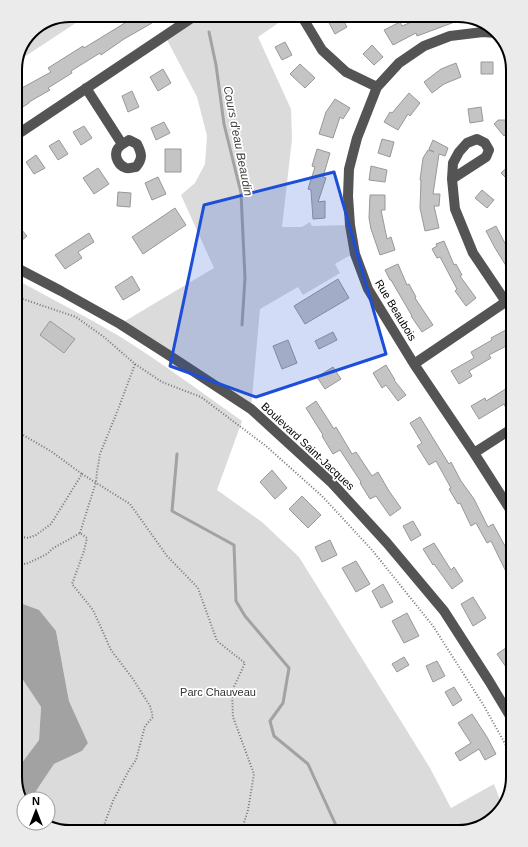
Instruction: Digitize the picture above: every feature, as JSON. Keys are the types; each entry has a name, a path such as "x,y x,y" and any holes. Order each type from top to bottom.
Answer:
{"street":[{"path":"22,131 185,22"},
{"path":"305,22 322,50 336,63 346,72 377,87"},
{"name":"Rue Beaubois","path":"488,32 450,36 424,46 399,63 377,87 357,138 349,169 348,196 350,225 355,254 368,289 414,364 506,503"},
{"path":"86,88 122,144"},
{"path":"452,179 455,209 472,253 506,295"},
{"name":"Boulevard Saint-Jacques","path":"22,271 120,324 251,409 321,472 387,543 444,611 506,709"},
{"path":"414,364 506,301"},
{"path":"474,453 506,432"}],"path":[{"path":"22,297 76,317 104,337 135,364 162,382 202,397 266,446 322,496 372,550 433,626 484,706 506,745"},
{"path":"22,564 26,564 47,554 52,549 80,533 96,482 100,454 120,407 135,364"},
{"path":"22,434 52,452 82,474 130,504 167,556 198,588 217,641 245,663 232,691 233,716 254,774 244,825"},
{"path":"22,537 28,538 36,535 51,524 82,474"},
{"path":"80,533 87,538 72,584 93,610 111,650 133,679 150,706 153,717 145,726 136,760 129,770 113,801 104,825"}],"highlighted area":[{"path":"334,172 386,354 256,397 170,366 204,205"}],"green space":[{"path":"64,22 77,22 24,57 32,41 46,28"},
{"path":"174,22 280,22 258,37 291,109 292,139 282,227 302,227 310,222 312,226 350,225 355,254 335,264 340,273 303,295 298,287 260,309 251,409 120,324 214,268 181,195 195,183 205,164 207,136 197,97 165,36 178,27"},
{"name":"Parc Chauveau","path":"22,283 135,346 242,421 217,490 262,522 299,557 430,768 451,808 494,784 500,799 490,813 479,820 464,825 61,824 56,822 56,791 36,791 54,764 82,751 88,743 69,701 56,631 22,605"},
{"path":"22,678 41,707 39,740 22,763"}],"shaded area":[{"path":"22,604 39,610 56,631 69,701 88,743 82,751 54,764 36,791 25,791 22,777 22,763 39,740 41,707 22,678"}],"building":[{"path":"126,22 152,23 124,39 101,55 100,53 71,71 72,73 48,88 50,90 22,108 22,88 51,72 48,68 83,46 84,48"},
{"path":"329,22 344,22 347,27 335,34"},
{"path":"400,22 402,26 411,22 455,22 417,36 416,33 393,45 384,30"},
{"path":"285,42 292,55 282,60 275,47"},
{"path":"372,45 383,57 374,65 363,54"},
{"path":"481,62 493,62 493,74 481,74"},
{"path":"456,63 461,77 444,84 432,93 424,82 441,69"},
{"path":"300,64 315,78 305,88 290,74"},
{"path":"163,69 171,83 158,91 150,77"},
{"path":"132,91 139,107 128,112 122,96"},
{"path":"409,93 420,103 410,116 408,114 398,130 384,122 390,112 392,113"},
{"path":"335,99 350,108 343,119 340,117 333,138 319,134 326,112"},
{"path":"481,107 483,121 470,123 468,109"},
{"path":"498,120 506,120 506,134 504,136 494,124"},
{"path":"164,122 170,133 156,140 151,128"},
{"path":"84,126 92,138 81,145 73,132"},
{"path":"382,139 394,142 390,157 378,153"},
{"path":"59,140 68,154 58,160 49,146"},
{"path":"433,140 448,148 445,156 439,154 433,194 440,194 439,206 434,206 439,228 425,231 420,208 420,180 423,158 428,150 434,152 429,149"},
{"path":"165,149 181,149 181,172 165,172"},
{"path":"317,149 330,153 323,177 326,178 318,202 325,201 325,218 313,219 311,190 308,189 315,167 312,166"},
{"path":"36,155 45,168 34,174 26,162"},
{"path":"371,166 387,170 385,182 369,180"},
{"path":"98,168 109,184 94,194 83,178"},
{"path":"506,168 506,178 501,173"},
{"path":"158,177 166,194 152,200 145,183"},
{"path":"482,190 494,200 487,208 475,198"},
{"path":"118,192 131,193 130,207 117,206"},
{"path":"370,195 385,195 385,210 381,210 387,239 391,237 395,250 380,255 371,229 369,218"},
{"path":"175,208 186,225 143,254 132,237"},
{"path":"496,226 506,245 506,266 495,248 486,231"},
{"path":"22,230 27,236 22,240"},
{"path":"89,233 94,242 78,252 82,258 65,269 55,255"},
{"path":"444,241 454,265 456,264 462,275 460,276 476,298 466,306 455,291 457,289 440,257 437,258 432,249 437,246 436,244"},
{"path":"398,264 407,285 409,284 416,297 415,298 433,325 422,332 411,316 385,270"},
{"path":"132,276 140,290 123,300 115,287"},
{"path":"338,279 349,298 305,324 294,306"},
{"path":"50,321 75,339 64,353 40,335"},
{"path":"506,330 506,346 489,355 491,358 469,371 472,376 459,384 451,371 474,358 471,352 492,340 491,338"},
{"path":"333,332 337,340 319,349 315,341"},
{"path":"288,340 297,363 282,369 273,346"},
{"path":"386,365 394,380 406,395 398,401 386,385 382,388 373,373"},
{"path":"333,367 341,379 325,389 317,377"},
{"path":"506,389 506,408 504,404 479,419 471,406 485,398 486,401"},
{"path":"316,401 334,429 336,427 352,454 356,452 372,476 378,472 401,508 390,516 376,496 370,499 360,483 361,482 340,450 333,454 306,408"},
{"path":"420,417 449,464 451,462 461,481 474,499 488,527 493,524 506,546 506,572 491,541 487,543 476,523 471,526 460,503 458,504 449,489 451,488 436,461 429,465 417,446 422,443 410,423"},
{"path":"272,470 287,488 275,499 260,482"},
{"path":"302,496 321,515 308,528 289,509"},
{"path":"413,521 421,535 411,541 403,526"},
{"path":"330,540 337,555 322,562 315,547"},
{"path":"434,543 451,570 454,567 463,581 452,589 434,564 433,565 423,549"},
{"path":"356,561 370,584 356,592 342,568"},
{"path":"383,584 393,602 381,608 372,591"},
{"path":"473,597 486,618 473,626 461,604"},
{"path":"407,613 419,636 404,643 392,621"},
{"path":"506,648 506,667 497,654"},
{"path":"404,657 409,665 397,672 392,664"},
{"path":"437,661 445,676 433,682 426,666"},
{"path":"454,687 462,700 453,706 445,692"},
{"path":"472,714 496,754 485,760 479,749 460,761 455,753 471,743 458,723"}],"waterway":[{"name":"Cours d'eau Beaudin","path":"209,32 216,65 224,124 241,193 245,278 242,325"},
{"name":"Cours d'eau Beaudin","path":"177,454 172,511 234,545 236,601 245,616 289,668 283,703 270,721 274,736 308,764 336,825"}]}
